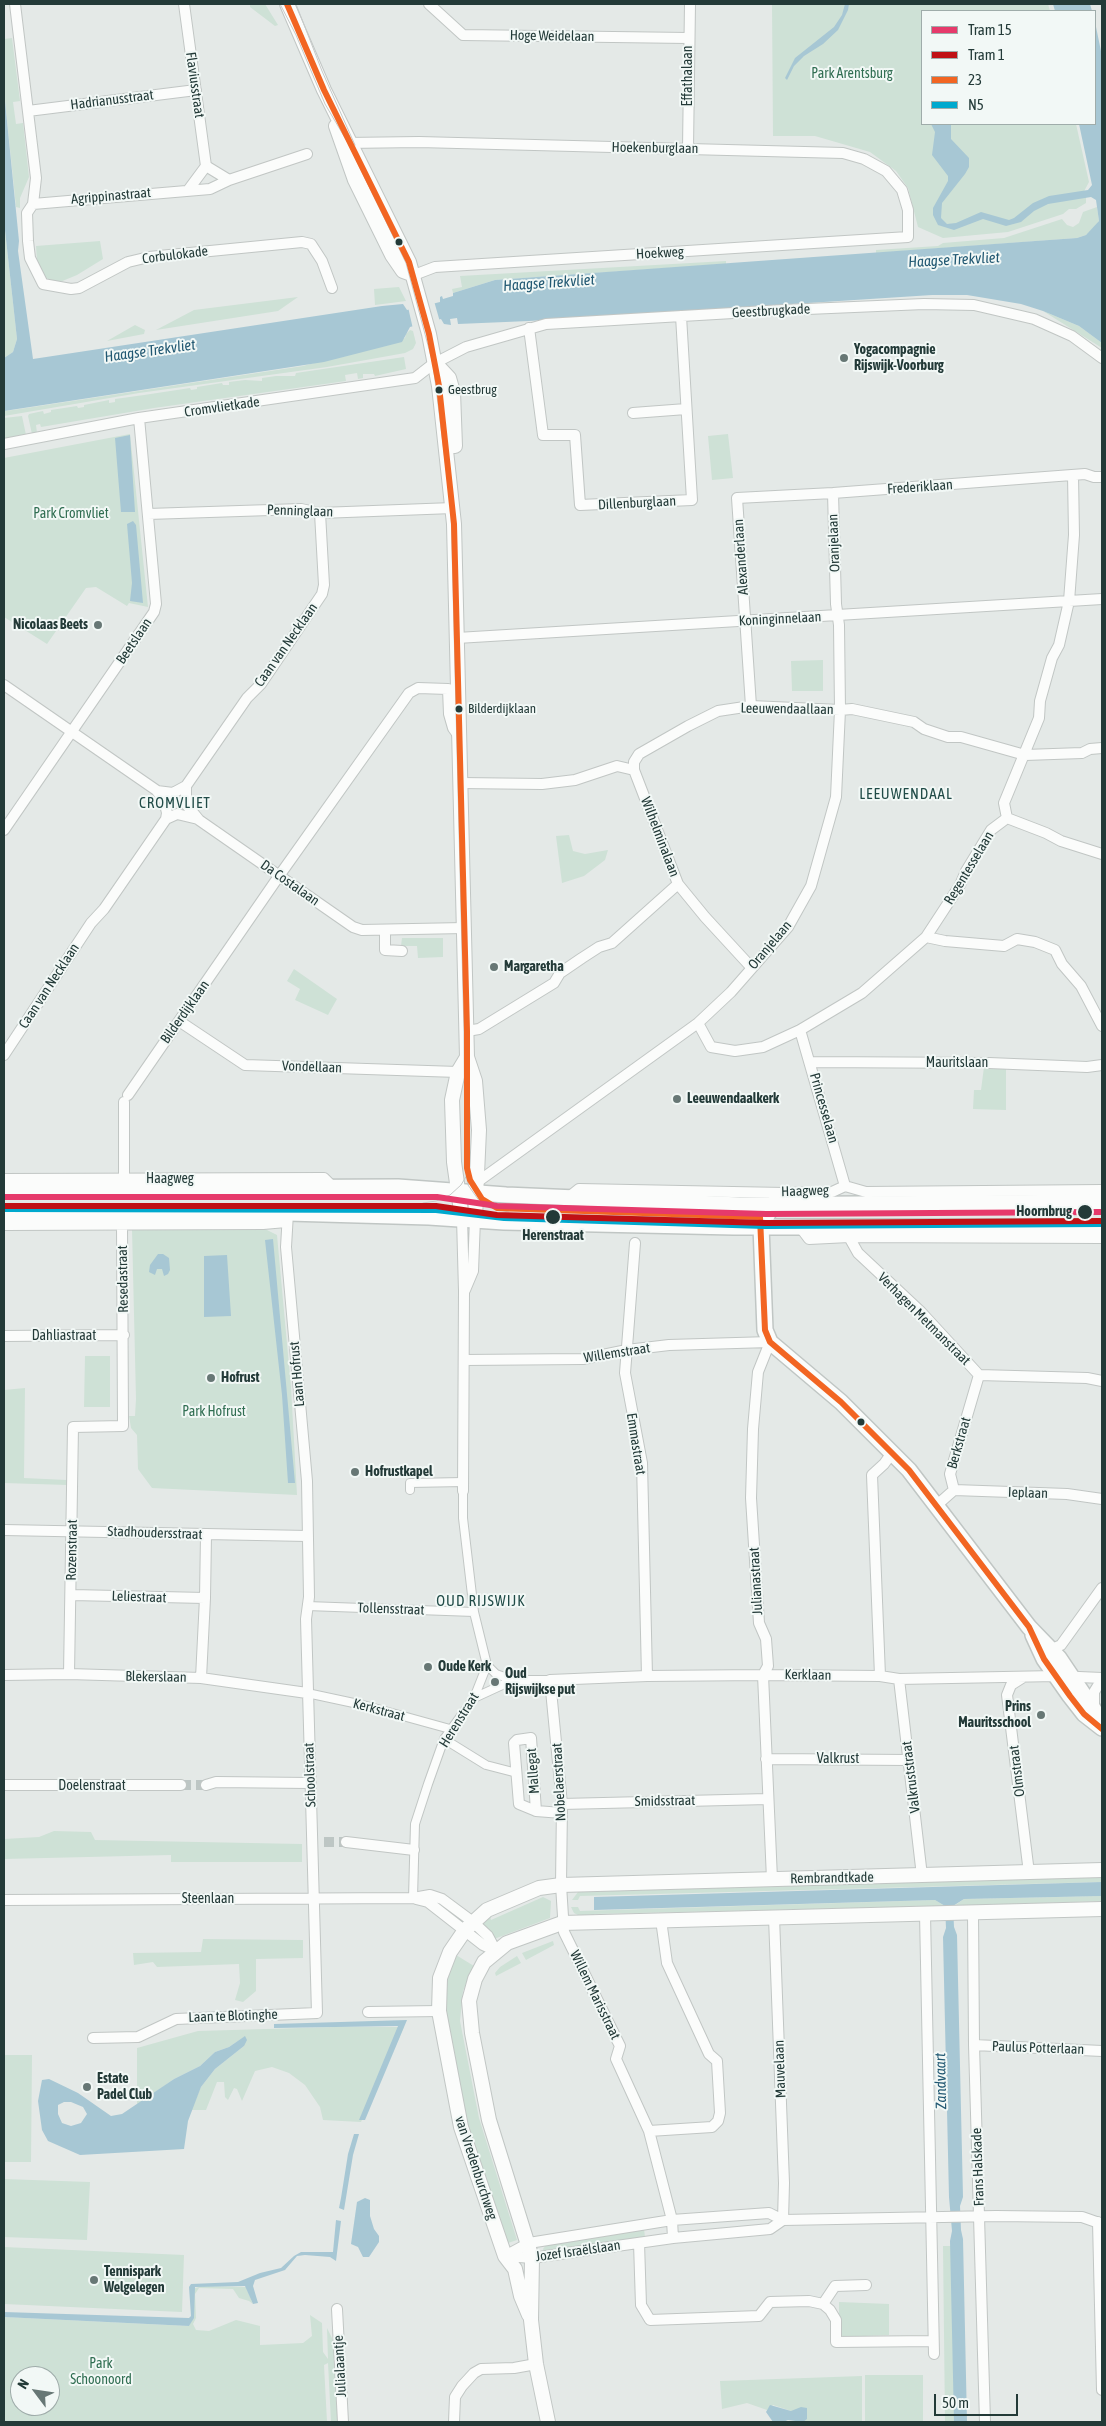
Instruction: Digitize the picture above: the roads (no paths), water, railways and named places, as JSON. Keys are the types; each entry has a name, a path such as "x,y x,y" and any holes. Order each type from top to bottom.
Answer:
{"main road":[{"name":"Haagweg","path":"4,1189 398,1187 458,1191 476,1187 569,1197 740,1205 774,1203 1102,1202"},
{"path":"774,1203 761,1226 765,1330 770,1342 834,1396 892,1453 937,1505 1029,1627 1052,1649 1094,1710 1102,1728"},
{"path":"740,1205 752,1214 761,1226"},
{"path":"4,1213 468,1219 504,1222 800,1227 1102,1227"},
{"path":"1029,1627 1044,1659 1056,1676 1084,1714 1102,1728"}],"street":[{"name":"Corbulokade","path":"15,4 36,178 33,204 27,213 29,252 43,284 71,289 80,288 128,262 149,256 302,242 311,244 322,261 332,288"},
{"name":"Flaviusstraat","path":"184,4 206,166"},
{"name":"Hoge Weidelaan","path":"429,4 463,35 688,38"},
{"name":"Effathalaan","path":"688,148 688,38 690,4"},
{"path":"288,5 336,116 336,125 347,143 358,186 392,254 403,271 414,275 435,363 449,378 453,392 456,460 452,485 467,1057 475,1080 477,1110 476,1187 468,1219 464,1291 463,1518 474,1612 486,1665"},
{"name":"Hadrianusstraat","path":"28,111 196,90"},
{"name":"Hoekenburglaan","path":"347,143 419,142 828,151 864,158 886,171 902,190 908,210 908,237"},
{"name":"Agrippinastraat","path":"33,204 189,189 210,189 229,180 307,154"},
{"path":"189,189 206,166 229,180"},
{"name":"Hoekweg","path":"414,275 435,267 908,237"},
{"name":"Geestbrugkade","path":"435,363 466,348 546,324 924,304 974,305 1034,319 1072,336 1102,358"},
{"name":"Dillenburglaan","path":"528,328 543,435 575,435 580,505 692,500 682,316"},
{"name":"Cromvlietkade","path":"4,444 139,418 416,378 435,363"},
{"path":"633,413 686,410"},
{"name":"Beetslaan","path":"4,830 154,612 156,604 139,418"},
{"path":"1073,475 1074,535 1069,601 1059,645 1052,658 1040,701 1039,718 1004,803 1007,818 1061,841 1102,854"},
{"name":"Frederiklaan","path":"737,498 833,493 1073,475 1102,477"},
{"name":"Oranjelaan","path":"476,1187 698,1023 732,992 751,967 788,927 810,886 836,798 840,710 833,493"},
{"name":"Alexanderlaan","path":"737,498 751,706"},
{"name":"Penninglaan","path":"148,514 301,508 320,513 453,508"},
{"name":"Caan van Necklaan","path":"186,786 322,594 324,585 320,513"},
{"name":"Koninginnelaan","path":"457,638 1102,599"},
{"path":"4,685 156,790 166,803 166,820"},
{"name":"Bilderdijklaan","path":"124,1179 126,1098 279,876 409,693 418,688 448,689 450,719 453,728 460,737"},
{"name":"Leeuwendaallaan","path":"634,770 634,762 639,754 688,726 718,711 751,706 852,709 914,722 924,729 948,737 961,738 1025,755 1082,753 1090,749 1102,748"},
{"path":"461,783 542,784 575,780 618,766 634,770"},
{"name":"Wilhelminalaan","path":"634,770 678,884 705,918 751,967"},
{"path":"156,790 173,793 186,786"},
{"name":"Da Costalaan","path":"186,786 186,804 199,820 353,927 362,930 464,928"},
{"name":"Da Costalaan","path":"166,820 179,814 199,820"},
{"name":"Regentesselaan","path":"698,1023 711,1047 735,1051 763,1047 800,1030 862,993 926,937 960,885 966,871 991,830 1007,818"},
{"name":"Caan van Necklaan","path":"4,1055 85,931 104,909 166,820"},
{"path":"467,1031 479,1029 554,983 560,974 599,947 612,943 678,884"},
{"path":"385,930 385,950 402,951"},
{"path":"926,937 945,941 1004,946 1017,939 1035,942 1054,950 1062,964 1081,986 1102,1026"},
{"name":"Vondellaan","path":"179,1021 245,1064 458,1072"},
{"name":"Princesselaan","path":"800,1030 811,1062 846,1186"},
{"path":"467,1057 458,1072 452,1100 454,1162 458,1191 468,1219"},
{"name":"Mauritslaan","path":"811,1062 989,1063 1087,1068 1102,1065"},
{"name":"Haagweg","path":"4,1179 324,1178 333,1187"},
{"name":"Haagweg","path":"569,1197 579,1188 784,1192 832,1192 846,1186 866,1192 1102,1190"},
{"path":"4,1224 263,1224 287,1218"},
{"name":"Laan Hofrust","path":"287,1218 286,1247 307,1482 307,1536"},
{"name":"Resedastraat","path":"73,1427 123,1426 122,1224"},
{"path":"800,1227 809,1239 849,1237 1102,1238"},
{"name":"Verhagen Metmanstraat","path":"849,1237 858,1253 921,1312 979,1375 1087,1378 1102,1381"},
{"name":"Emmastraat","path":"635,1243 625,1373 642,1463 647,1676"},
{"name":"Dahliastraat","path":"4,1336 124,1335"},
{"name":"Willemstraat","path":"464,1360 583,1359 627,1350 669,1345 770,1342"},
{"name":"Julianastraat","path":"770,1342 758,1372 753,1429 751,1498 758,1623 766,1639 768,1666 763,1675 772,1880"},
{"name":"Berkstraat","path":"937,1505 954,1490 950,1474 979,1375"},
{"name":"Rozenstraat","path":"69,1674 72,1595 73,1427"},
{"path":"880,1676 872,1475 892,1453"},
{"path":"410,1490 410,1483 463,1487"},
{"name":"Ieplaan","path":"954,1490 1066,1494 1102,1499"},
{"name":"Stadhoudersstraat","path":"4,1530 307,1536"},
{"path":"201,1678 206,1534"},
{"name":"Schoolstraat","path":"307,1536 307,1693 317,2013"},
{"path":"1052,1649 1061,1645 1102,1588"},
{"name":"Leliestraat","path":"72,1595 205,1598"},
{"name":"Tollensstraat","path":"307,1606 474,1612"},
{"name":"Kerklaan","path":"486,1665 496,1674 513,1680 763,1675 880,1676 900,1679 1056,1676 1102,1679 1094,1692 1094,1710"},
{"name":"Herenstraat","path":"413,1898 415,1824 444,1739 474,1698 486,1665"},
{"name":"Blekerslaan","path":"4,1675 69,1674 201,1678 307,1693"},
{"name":"Olmstraat","path":"1023,1678 1011,1685 1007,1695 1029,1873"},
{"name":"Valkruststraat","path":"900,1679 922,1876"},
{"name":"Kerklaan","path":"474,1698 513,1680"},
{"name":"Nobelaerstraat","path":"550,1680 562,1808 562,1923"},
{"name":"Kerkstraat","path":"307,1693 364,1705 450,1729"},
{"name":"Mallegat","path":"536,1811 531,1738 517,1740 514,1743 519,1804 536,1811 562,1808"},
{"path":"444,1739 486,1765 517,1773"},
{"name":"Valkrust","path":"766,1758 909,1760"},
{"path":"206,1785 216,1782 309,1783"},
{"name":"Doelenstraat","path":"4,1785 181,1785"},
{"name":"Smidsstraat","path":"562,1808 768,1799"},
{"path":"313,1842 324,1842"},
{"path":"346,1842 414,1850"},
{"name":"Rembrandtkade","path":"469,1926 487,1910 539,1888 561,1885 1102,1870"},
{"name":"Steenlaan","path":"4,1900 437,1897 469,1926 488,1936 496,1951"},
{"path":"496,1951 507,1943 562,1923 1102,1909"},
{"name":"Frans Halskade","path":"973,1913 976,2218 985,2422"},
{"path":"925,1914 933,2217 932,2340 934,2354"},
{"name":"Mauvelaan","path":"774,1917 784,2183 783,2220"},
{"path":"649,2131 712,2127 718,2122 720,2113 717,2061 709,2054 667,1963 661,1920"},
{"name":"Willem Marisstraat","path":"562,1923 564,1932 620,2046 616,2059 649,2131 672,2220 673,2238"},
{"name":"van Vredenburchweg","path":"469,1926 444,1965 438,1995 439,2011 461,2127 505,2256 515,2269 521,2296 531,2320"},
{"name":"van Vredenburchweg","path":"496,1951 484,1962 475,1979 470,2001 472,2033 489,2120 529,2243 532,2258 531,2320 536,2364 548,2422"},
{"path":"368,2012 439,2011"},
{"name":"Laan te Blotinghe","path":"93,2038 138,2037 176,2019 317,2013"},
{"name":"Paulus Potterlaan","path":"974,2046 1102,2051"},
{"name":"Jozef Israëlslaan","path":"505,2256 529,2243 672,2220 769,2214 783,2220 976,2218 996,2216 1082,2217 1101,2221"},
{"name":"Jozef Israëlslaan","path":"505,2256 532,2258 673,2238 770,2229 783,2220"},
{"path":"1101,2221 1102,2390"},
{"path":"639,2243 641,2305 650,2320 759,2316 770,2302 809,2301 823,2304 830,2310 836,2320 836,2342 932,2340"},
{"path":"823,2304 835,2286 866,2285"},
{"name":"Julialaantje","path":"337,2309 343,2422"},
{"path":"454,2422 455,2397 474,2373 481,2369 514,2368 536,2364"}],"water":[{"path":"845,4 849,4 848,10 838,30 823,44 804,56 794,66 787,80 785,78 795,58 834,27 842,15"},
{"path":"1053,4 1090,4 1092,10 1055,10"},
{"name":"Haagse Trekvliet","path":"1096,27 1102,56 1102,343 1079,326 1043,311 1021,304 967,295 932,295 529,321 458,324 457,318 450,319 451,325 444,324 441,319 410,327 402,342 324,362 4,411 4,358 13,352 17,339 4,221 4,91 19,241 18,251 33,359 382,306 403,304 407,310 440,302 440,297 442,296 443,299 453,296 453,293 495,280 1077,238 1086,235 1099,221 1096,200 1091,197 1048,204 1034,211 1021,222 1006,226 983,219 954,230 938,225 933,215 933,208 948,181 948,176 932,155 935,132 932,125 951,125 951,139 969,158 969,167 965,174 942,203 941,218 947,224 956,223 981,212 1009,220 1033,203 1049,196 1088,190 1092,185 1079,125 1096,125"},
{"path":"130,435 135,512 121,512 115,438"},
{"path":"133,521 136,525 143,603 130,601 132,583 127,524"},
{"path":"273,1239 295,1483 288,1483 282,1395 265,1240"},
{"path":"158,1254 163,1254 169,1258 170,1270 164,1276 162,1269 157,1269 155,1275 149,1272 150,1265"},
{"path":"227,1255 231,1316 204,1317 204,1256"},
{"path":"1102,1882 1102,1896 964,1899 953,1906 954,1927 957,1935 963,2197 960,2206 963,2239 967,2422 954,2422 950,2241 952,2231 949,2197 943,1937 946,1928 945,1906 935,1900 594,1910 594,1897"},
{"path":"407,2020 365,2120 359,2120 398,2026 274,2028 274,2024"},
{"path":"245,2036 247,2040 244,2046 215,2069 201,2087 188,2121 184,2149 80,2155 48,2141 42,2130 38,2101 42,2080 49,2079 78,2093 111,2116 122,2114 174,2079 200,2066 215,2052 229,2047","holes":["64,2102 71,2102 83,2107 87,2114 81,2123 71,2126 62,2123 58,2114 58,2105"]},
{"path":"354,2134 359,2134 353,2155 344,2210 339,2208 348,2154"},
{"path":"365,2198 370,2200 370,2216 374,2229 379,2236 379,2242 369,2257 363,2257 358,2247 351,2244 357,2202"},
{"path":"336,2220 341,2221 336,2261 330,2257 297,2256 285,2270 255,2280 253,2286 258,2303 253,2304 245,2286 195,2287 194,2318 189,2326 4,2317 4,2312 189,2318 191,2316 189,2287 191,2284 238,2282 260,2273 281,2268 301,2252 333,2252"},
{"path":"770,2405 791,2411 801,2407 807,2408 807,2419 803,2422 788,2420 773,2422 766,2412"}],"tunnel":[{"path":"181,1785 206,1785"},
{"path":"324,1842 346,1842"}],"tram line":[{"path":"280,4 296,35 325,104 348,143 406,263 433,364 451,508 464,1032 465,1168 468,1185 480,1202 490,1208 509,1212"},
{"path":"296,4 322,71 355,145"},
{"path":"423,1203 436,1201 450,1195 461,1185 467,1175"},
{"name":"15","path":"4,1197 437,1197 497,1206 766,1214 1102,1212"},
{"name":"1","path":"4,1206 436,1206 497,1215 766,1223 1102,1221"}],"place":[{"name":"Yogacompagnie Rijswijk-Voorburg","path":"844,358"},
{"name":"Geestbrug","path":"439,390"},
{"name":"Nicolaas Beets","path":"98,625"},
{"name":"Bilderdijklaan","path":"459,709"},
{"name":"Margaretha","path":"494,967"},
{"name":"Leeuwendaalkerk","path":"677,1099"},
{"name":"Hoornbrug","path":"1085,1212"},
{"name":"Herenstraat","path":"553,1217"},
{"name":"Hofrust","path":"211,1378"},
{"name":"Hofrustkapel","path":"355,1472"},
{"name":"Oude Kerk","path":"428,1667"},
{"name":"Oud Rijswijkse put","path":"495,1682"},
{"name":"Prins Mauritsschool","path":"1041,1715"},
{"name":"Estate Padel Club","path":"87,2087"},
{"name":"Tennispark Welgelegen","path":"94,2280"}],"district":[{"name":"LEEUWENDAAL","path":"906,794"},
{"name":"CROMVLIET","path":"175,803"},
{"name":"OUD RIJSWIJK","path":"481,1601"}],"park label":[{"name":"Park Arentsburg","path":"852,74"},
{"name":"Park Cromvliet","path":"71,514"},
{"name":"Park Hofrust","path":"214,1412"},
{"name":"Park Schoonoord","path":"101,2372"}],"water label":[{"name":"Zandvaart","path":"941,2081"}]}
